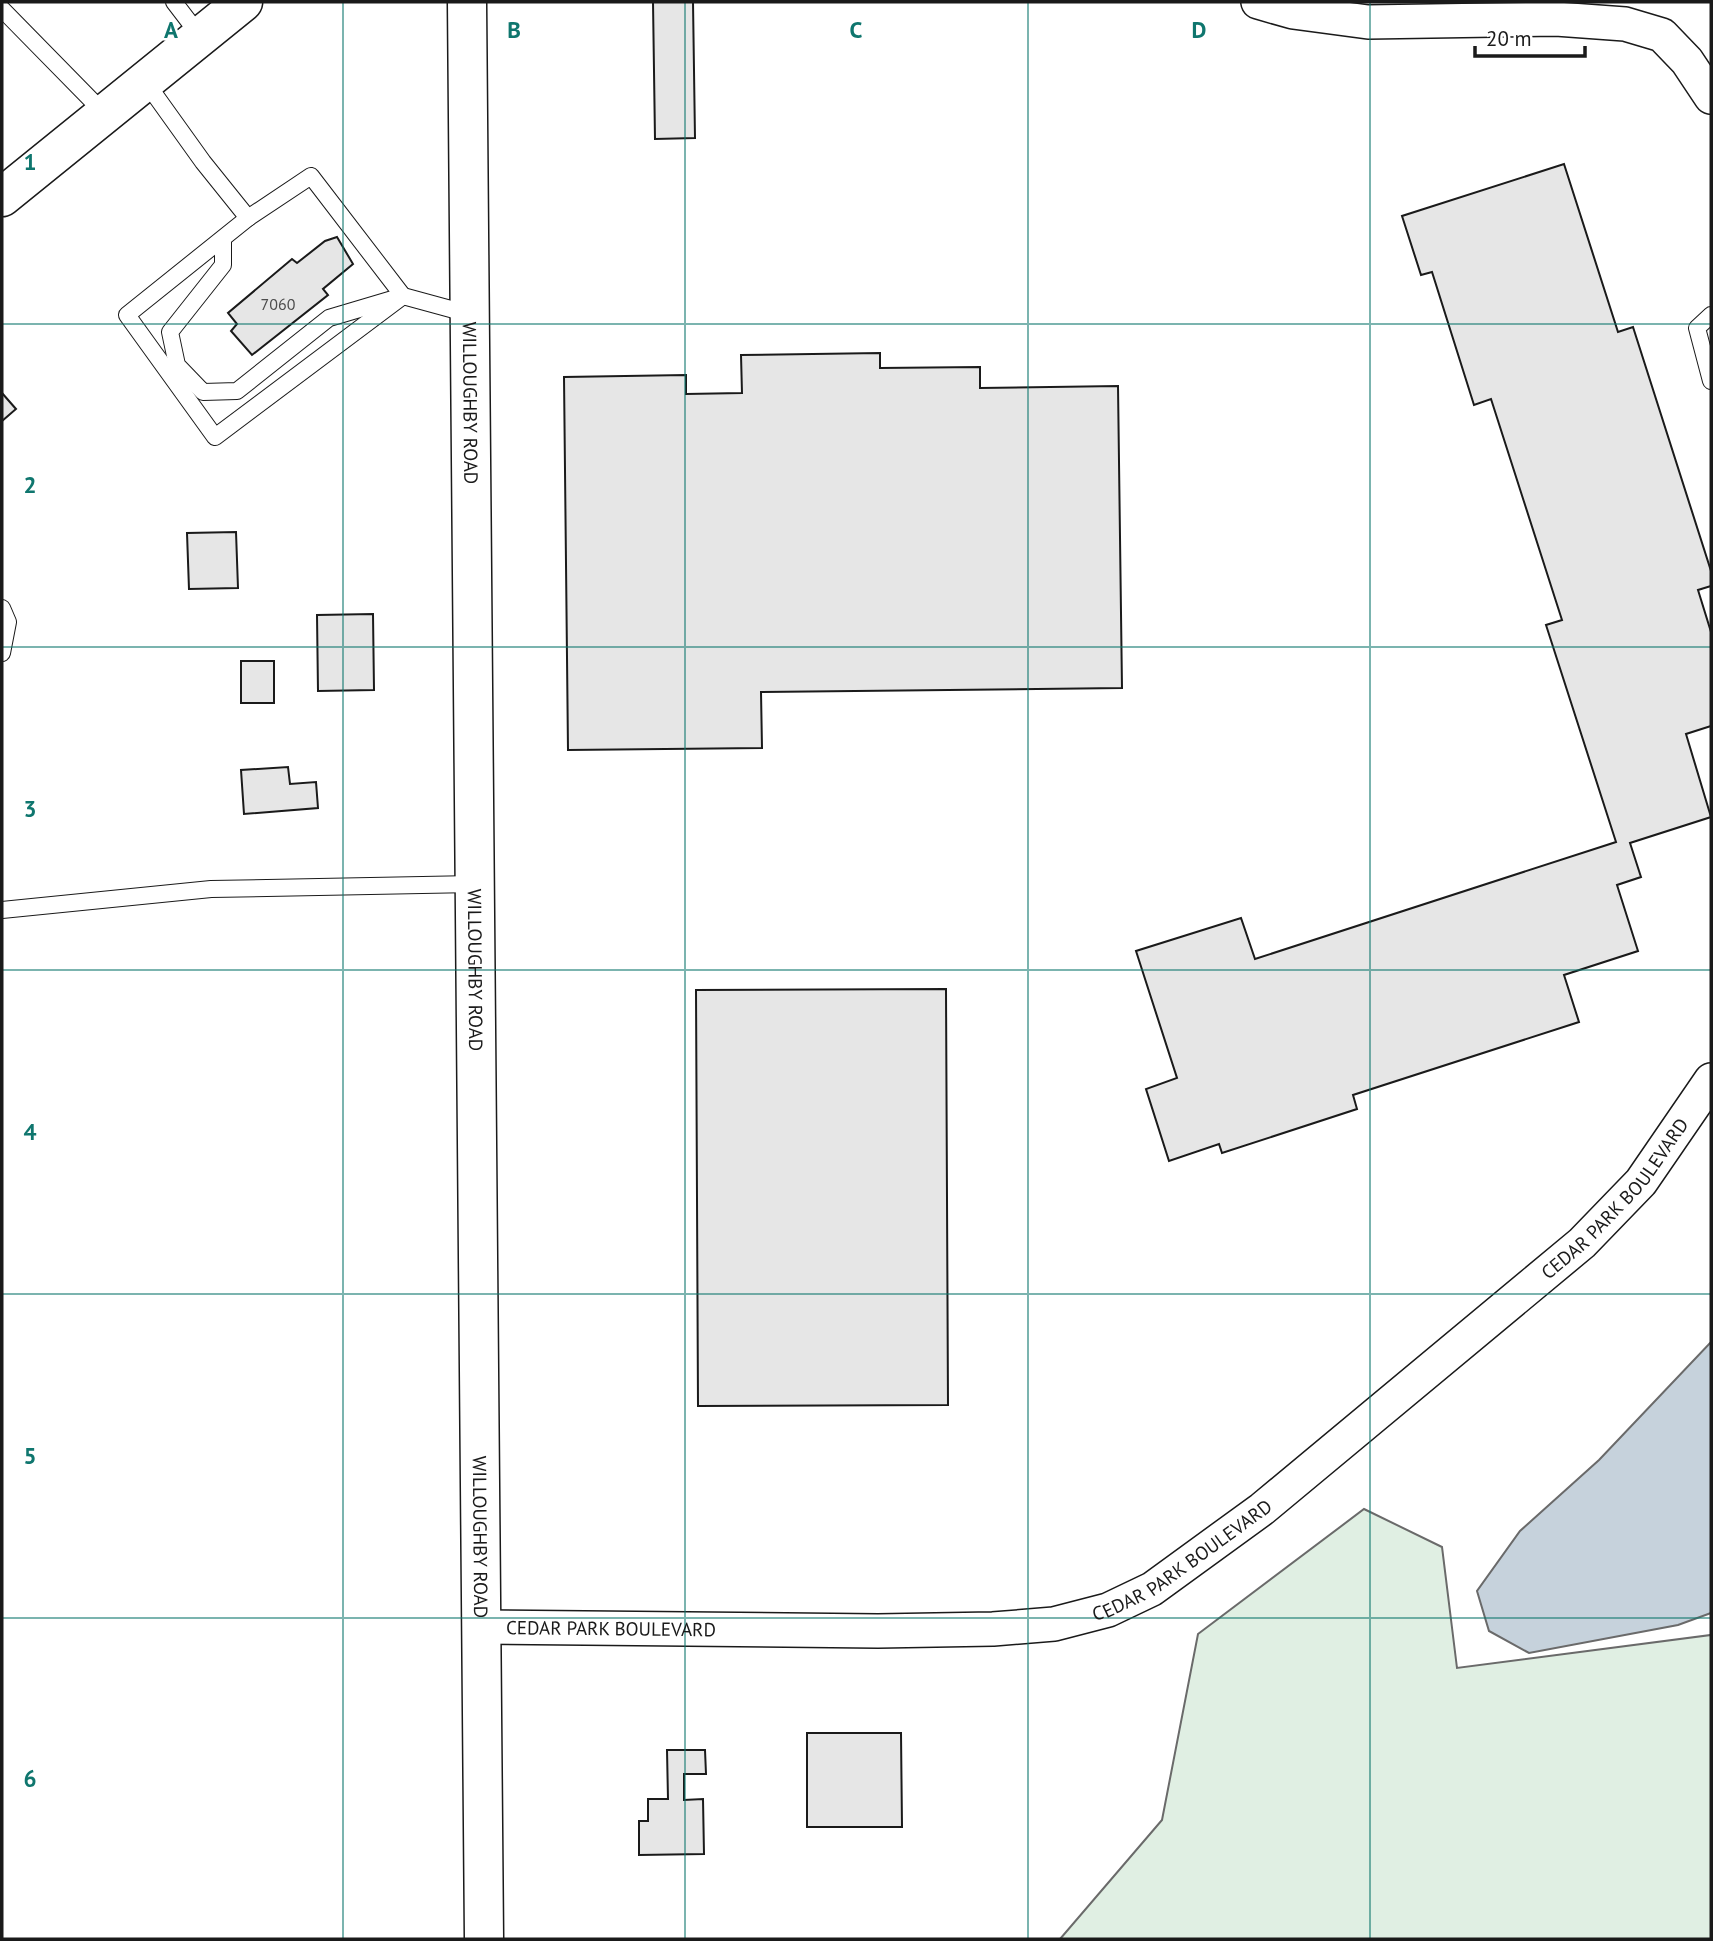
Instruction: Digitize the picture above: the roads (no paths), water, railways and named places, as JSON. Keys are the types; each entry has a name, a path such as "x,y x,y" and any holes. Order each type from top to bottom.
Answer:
{"street":[{"path":"2,197 243,2"},
{"name":"WILLOUGHBY ROAD","path":"467,2 484,1939"},
{"path":"1258,2 1293,12 1368,22 1556,19 1625,24 1662,36 1687,61 1711,97"},
{"name":"CEDAR PARK BOULEVARD","path":"480,1627 878,1632 993,1629 1054,1624 1108,1610 1152,1589 1262,1509 1582,1243 1641,1182 1711,1080"}],"lane":[{"path":"174,2 200,37"},
{"path":"2,9 105,114"},
{"path":"145,81 203,162 248,218"},
{"path":"311,176 404,296 215,437 127,315 248,218 311,176"},
{"path":"223,239 223,265 170,332 177,365 203,392 237,391 329,318 404,296 469,314"},
{"path":"1711,315 1697,328 1711,382"},
{"path":"2,608 8,622 2,653"},
{"path":"2,910 211,889 474,884"}]}
